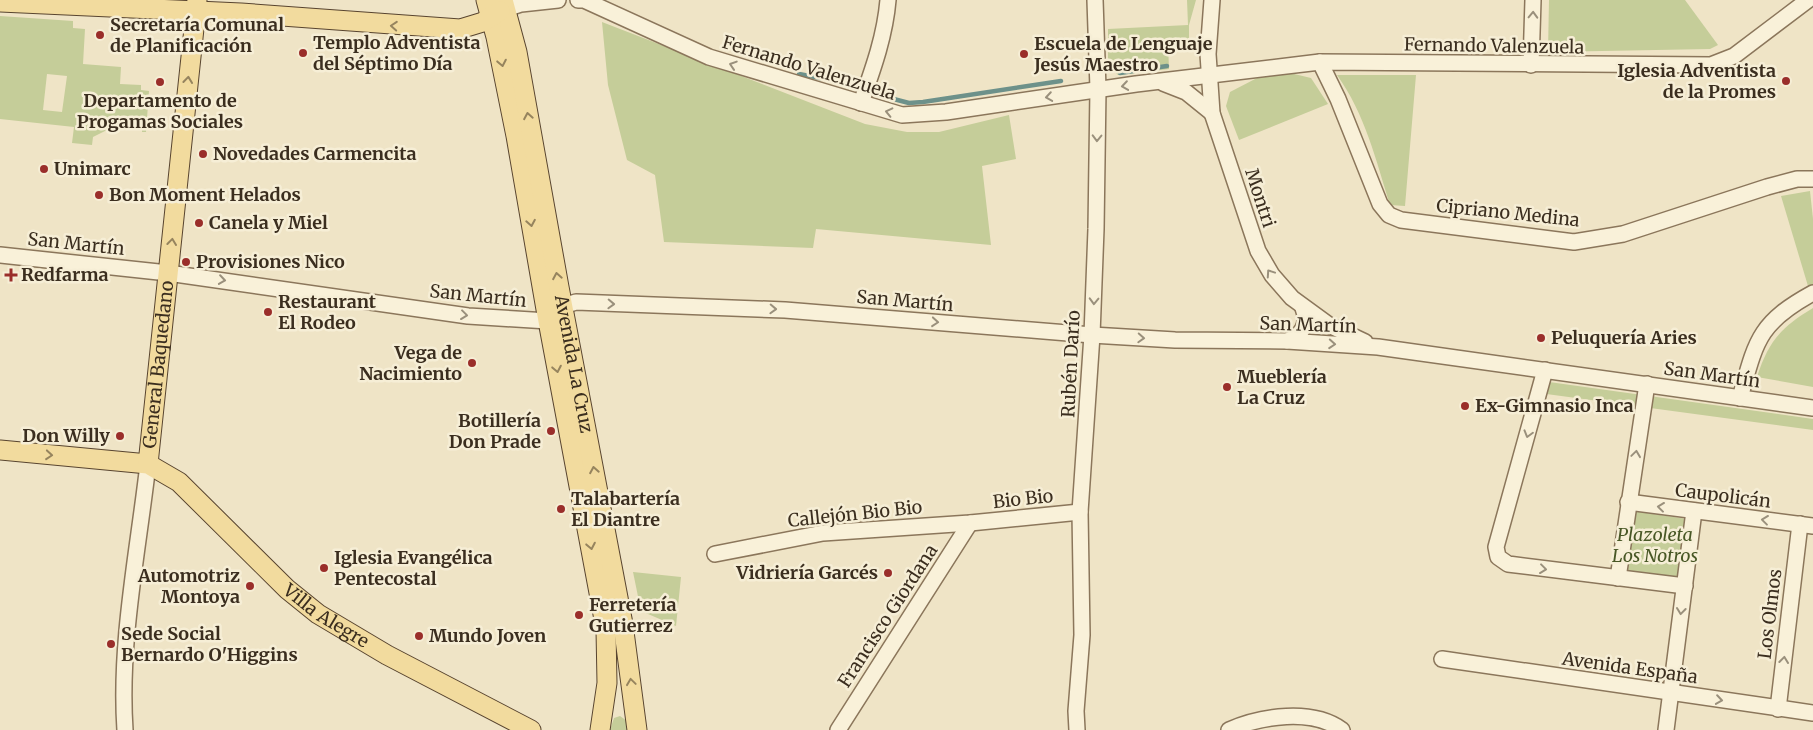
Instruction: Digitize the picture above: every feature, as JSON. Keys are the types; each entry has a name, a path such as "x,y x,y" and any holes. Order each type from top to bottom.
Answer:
{"main road":[{"path":"0,2 196,6 460,29 483,22 497,7"},
{"name":"General Baquedano","path":"148,464 196,6"},
{"name":"Avenida La Cruz","path":"497,7 517,52 623,624 635,708 636,730"},
{"name":"Avenida La Cruz","path":"497,7 516,136 548,321 606,630 608,666 605,706 600,730"},
{"path":"0,450 148,464"},
{"name":"Villa Alegre","path":"148,464 179,482 287,589 318,614 387,655 531,730"},
{"path":"605,706 635,708"}],"street":[{"path":"497,7 558,0"},
{"name":"Fernando Valenzuela","path":"578,0 584,0 709,57 902,115 921,115 1209,75 1320,62 1711,65 1734,56 1808,0"},
{"path":"861,103 878,54 888,0"},
{"name":"Rubén Darío","path":"1077,730 1076,711 1082,635 1080,512 1092,336 1098,90 1095,0"},
{"name":"Montri","path":"1212,0 1209,32 1209,75 1212,113 1258,251 1281,288 1303,308 1329,325 1378,347"},
{"path":"1531,65 1533,0"},
{"name":"Cipriano Medina","path":"1320,62 1338,99 1380,204 1389,215 1401,220 1574,242 1623,234 1767,187 1798,179 1813,179"},
{"name":"Fernando Valenzuela","path":"1160,82 1186,92 1212,113"},
{"name":"San Martín","path":"0,255 168,273 468,316 548,321 563,306 576,302 785,310 1092,336 1287,341 1378,347 1813,408"},
{"path":"1740,398 1753,353 1765,328 1780,312 1813,293"},
{"path":"1287,341 1297,337 1304,328 1306,315 1303,308"},
{"path":"1545,370 1496,547 1496,554 1502,562 1508,564 1685,586"},
{"path":"1618,578 1647,384"},
{"name":"General Baquedano","path":"125,730 123,697 127,644 148,464"},
{"name":"Caupolicán","path":"1628,502 1807,525"},
{"path":"1666,730 1694,511"},
{"name":"Bio Bio","path":"970,523 1080,512"},
{"name":"Callejón Bio Bio","path":"715,554 823,533 970,523"},
{"name":"Francisco Giordana","path":"838,730 970,523"},
{"name":"Los Olmos","path":"1778,709 1807,525"},
{"name":"Avenida España","path":"1442,659 1671,694 1813,713"},
{"path":"1229,730 1264,720 1302,716 1326,721 1342,730"}],"green space":[{"path":"1187,0 1196,0 1189,25 1189,41 1168,43 1169,69 1118,75 1108,65 1108,29 1188,25"},
{"path":"1549,0 1685,0 1718,45 1710,49 1548,52"},
{"path":"0,16 73,21 73,28 85,29 83,64 121,67 120,84 141,85 141,90 149,91 146,132 142,132 142,121 124,120 123,130 107,130 93,137 92,145 72,143 74,127 0,119","holes":["47,74 67,76 62,112 43,110"]},
{"path":"602,22 865,124 907,132 939,132 1009,115 1016,159 982,166 991,245 816,229 813,248 664,242 655,175 627,160 608,85"},
{"path":"1290,73 1311,78 1328,104 1239,140 1226,106 1230,92 1257,78"},
{"path":"1337,75 1416,75 1405,206 1390,205 1362,121 1347,90"},
{"path":"1810,191 1813,219 1813,285 1808,286 1781,196"},
{"path":"1813,308 1813,387 1757,377 1766,354 1777,337 1792,322"},
{"path":"1542,381 1813,419 1813,430 1539,393"},
{"name":"Plazoleta Los Notros","path":"1633,511 1687,519 1678,578 1622,571"},
{"path":"633,572 681,577 676,626 641,611"},
{"path":"620,716 627,721 627,730 610,730 614,718"}],"waterway":[{"path":"1120,73 1167,66"},
{"path":"799,74 841,82"},
{"path":"886,97 909,103 923,102 1061,81"}],"place":[{"name":"Secretaría Comunal de Planificación","path":"100,35"},
{"name":"Templo Adventista del Séptimo Día","path":"303,53"},
{"name":"Escuela de Lenguaje Jesús Maestro","path":"1024,54"},
{"name":"Iglesia Adventista de la Promes","path":"1786,81"},
{"name":"Departamento de Progamas Sociales","path":"160,82"},
{"name":"Novedades Carmencita","path":"203,154"},
{"name":"Unimarc","path":"44,169"},
{"name":"Bon Moment Helados","path":"99,195"},
{"name":"Canela y Miel","path":"199,223"},
{"name":"Provisiones Nico","path":"186,262"},
{"name":"Redfarma","path":"11,275"},
{"name":"Restaurant El Rodeo","path":"268,312"},
{"name":"Peluquería Aries","path":"1541,338"},
{"name":"Vega de Nacimiento","path":"472,363"},
{"name":"Mueblería La Cruz","path":"1227,387"},
{"name":"Ex-Gimnasio Inca","path":"1465,406"},
{"name":"Botillería Don Prade","path":"551,431"},
{"name":"Don Willy","path":"120,436"},
{"name":"Talabartería El Diantre","path":"561,509"},
{"name":"Iglesia Evangélica Pentecostal","path":"324,568"},
{"name":"Vidriería Garcés","path":"888,573"},
{"name":"Automotriz Montoya","path":"250,586"},
{"name":"Ferretería Gutierrez","path":"579,615"},
{"name":"Mundo Joven","path":"419,636"},
{"name":"Sede Social Bernardo O'Higgins","path":"111,644"}]}
